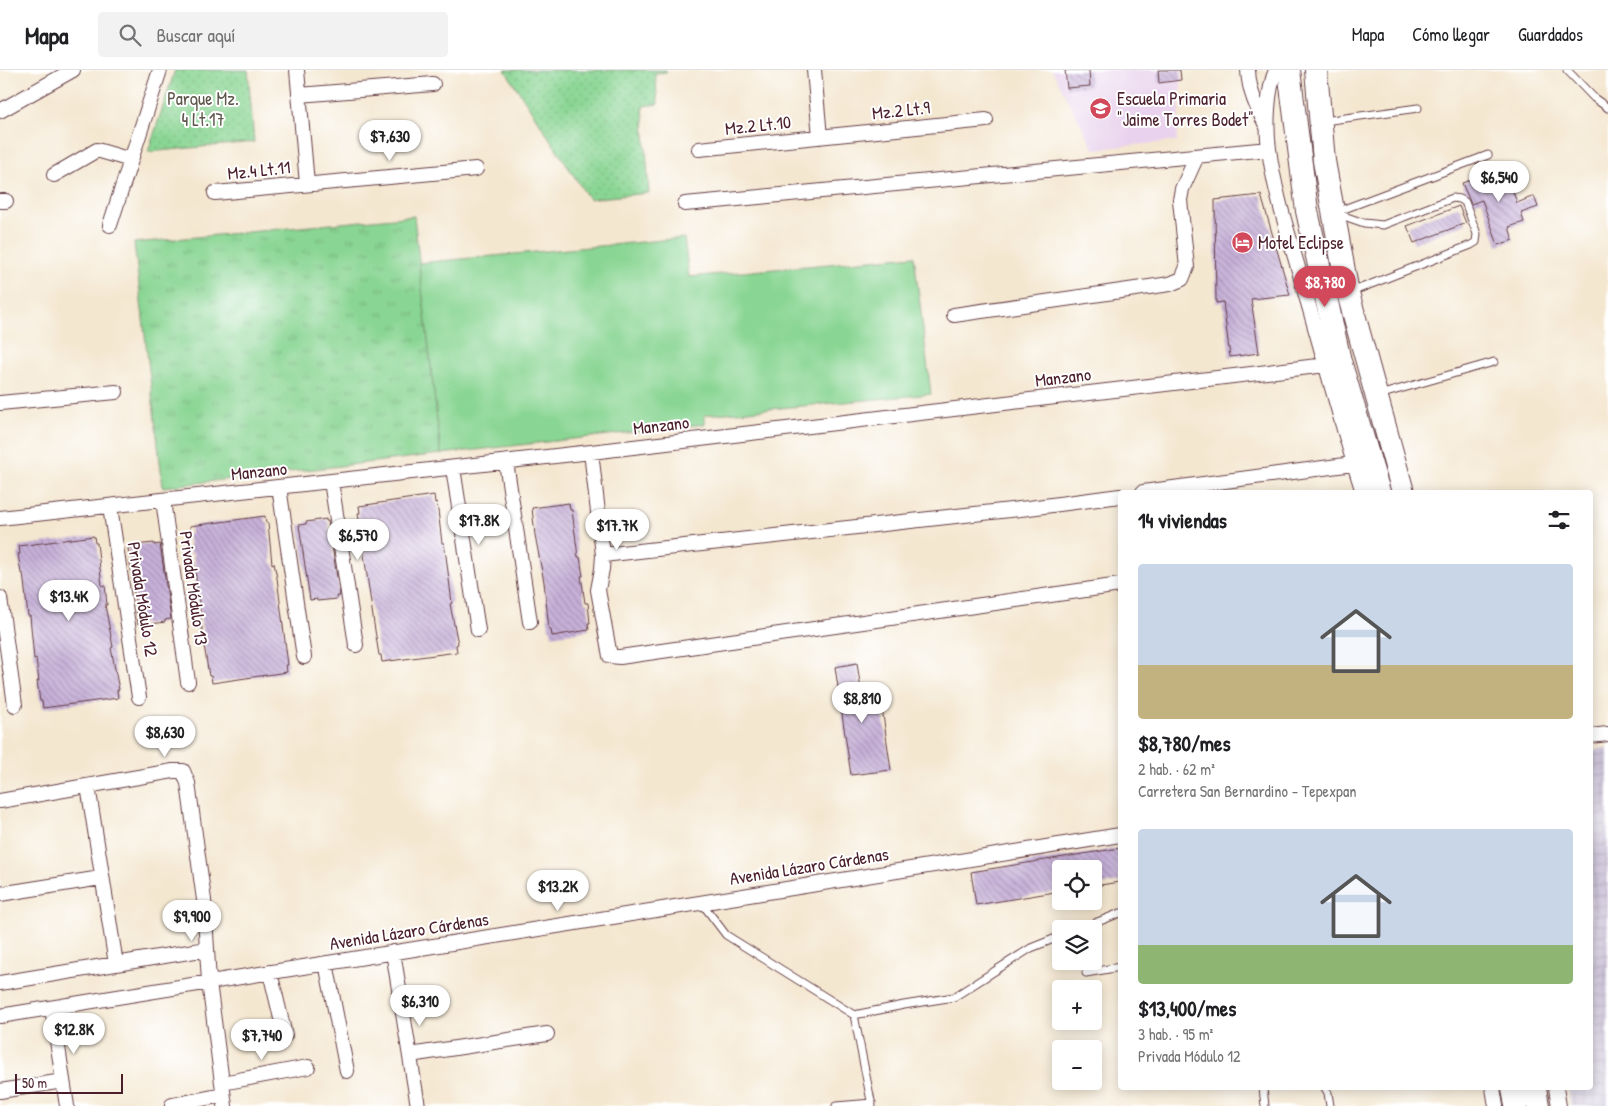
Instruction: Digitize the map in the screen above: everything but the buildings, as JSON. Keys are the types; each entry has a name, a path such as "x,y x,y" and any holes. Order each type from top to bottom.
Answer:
{"highway":[{"path":"1290,70 1307,211 1340,361 1378,490"},
{"path":"1316,70 1324,161 1348,293 1402,490"},
{"path":"1513,1090 1516,1106"},
{"path":"1535,1090 1538,1106"}],"street":[{"path":"0,111 73,70"},
{"path":"297,70 307,184"},
{"path":"814,70 820,137"},
{"path":"1248,70 1248,84 1253,100 1268,128"},
{"path":"1276,70 1272,78 1268,128 1269,149 1281,205 1362,490"},
{"path":"110,225 158,71"},
{"path":"299,95 433,84"},
{"name":"Mz.2 Lt.9","path":"820,137 986,120"},
{"name":"Mz.2 Lt.10","path":"699,150 820,137"},
{"path":"685,204 1269,149"},
{"path":"54,175 97,150 130,160"},
{"path":"954,315 1170,284 1182,279 1187,267 1180,200 1182,189 1197,156"},
{"name":"Mz.4 Lt.11","path":"215,193 476,169"},
{"name":"Manzano","path":"0,518 506,462 1326,365"},
{"path":"0,403 116,392"},
{"path":"592,452 603,555 598,590 607,648 610,656 620,657 712,645 1118,585"},
{"path":"506,462 530,622"},
{"path":"1158,490 1354,464"},
{"path":"453,468 478,630"},
{"path":"331,481 356,645"},
{"path":"280,487 304,657"},
{"path":"603,555 1029,508 1118,496"},
{"name":"Privada Módulo 13","path":"163,500 188,682"},
{"name":"Privada Módulo 12","path":"110,507 140,697"},
{"path":"0,598 14,705"},
{"path":"1593,736 1608,734"},
{"path":"0,801 183,771 188,783 202,890 209,982 223,1094"},
{"path":"88,786 116,964"},
{"name":"Avenida Lázaro Cárdenas","path":"0,1016 1118,835"},
{"path":"0,894 101,878"},
{"path":"0,982 207,949"},
{"path":"394,952 418,1106"},
{"path":"326,963 347,1071"},
{"path":"270,972 285,1035"},
{"path":"52,1008 67,1106"},
{"path":"410,1055 547,1034"},
{"path":"172,1105 223,1094 308,1067"},
{"path":"0,1091 63,1081"},
{"path":"1493,1090 1496,1106"},
{"path":"1556,1090 1559,1106"}],"lane":[{"path":"1568,70 1594,98 1608,108"},
{"path":"1320,122 1418,108"},
{"path":"1334,213 1488,155"},
{"path":"1334,213 1364,223 1383,225 1453,198 1460,199 1465,202 1477,234 1476,242 1471,245 1348,293"},
{"path":"1376,396 1494,362"},
{"path":"701,902 726,935 854,1015 954,997 1031,948 1052,940"},
{"path":"1102,920 1118,914"},
{"path":"1086,973 1118,967"},
{"path":"836,1106 872,1104 854,1015"},
{"path":"1263,1090 1265,1106"},
{"path":"1326,1090 1330,1106"}],"shaded area":[{"path":"1052,70 1182,70 1177,141 1094,149"},
{"path":"1608,748 1608,1106 1571,1106 1568,1090 1593,1090 1593,750"}],"green space":[{"name":"Parque Mz. 4 Lt.17","path":"175,70 248,70 254,142 148,152"},
{"path":"505,70 666,70 667,72 655,73 658,104 643,106 649,193 589,199"},
{"path":"414,216 441,454 163,487 134,243"},
{"path":"684,238 689,277 914,256 931,394 705,415 705,424 441,454 419,263"}],"place":[{"name":"Escuela Primaria \"Jaime Torres Bodet\"","path":"1101,108"},
{"name":"Motel Eclipse","path":"1242,242"}]}
